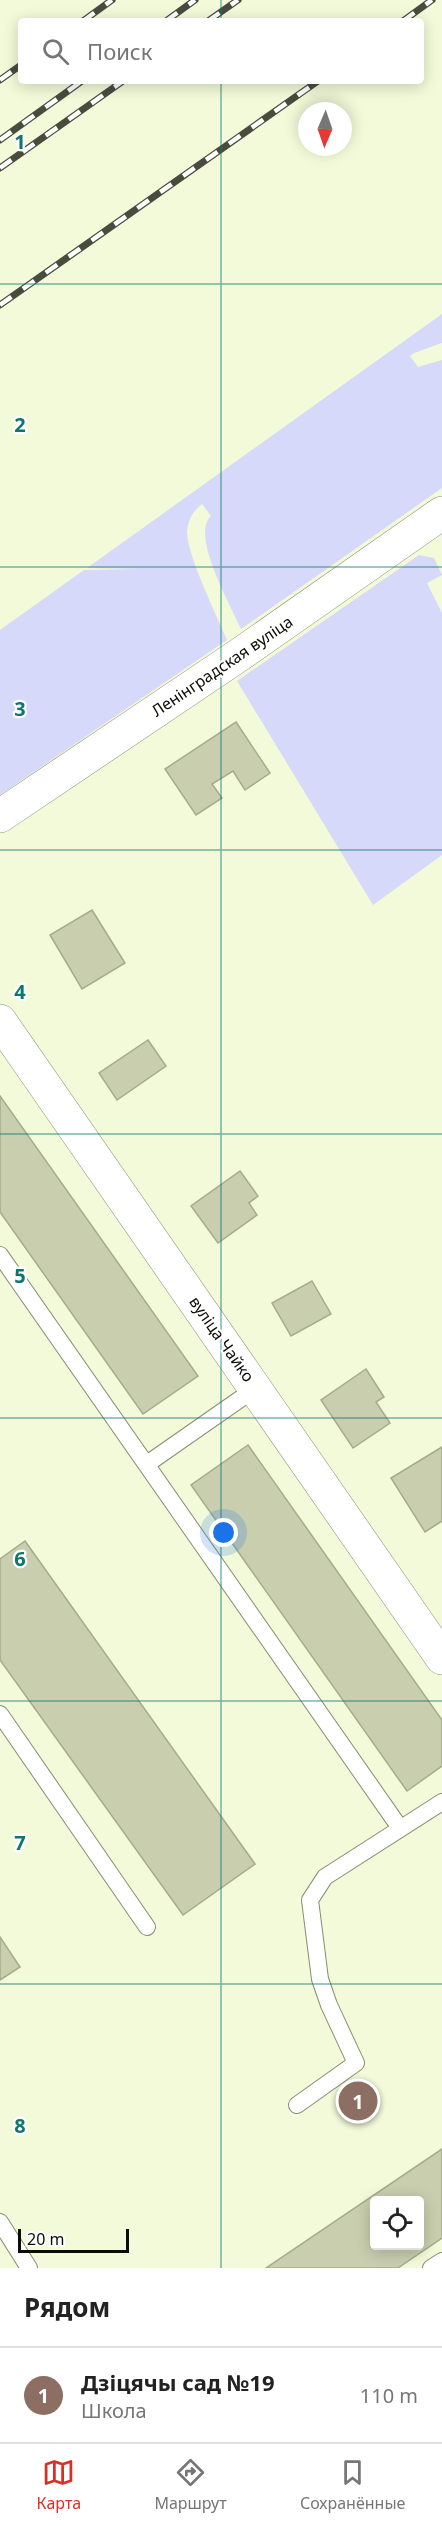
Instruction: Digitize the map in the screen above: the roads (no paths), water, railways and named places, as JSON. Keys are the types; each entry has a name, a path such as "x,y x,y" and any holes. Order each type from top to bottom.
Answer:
{"street":[{"name":"Ленінградская вуліца","path":"0,816 439,523"},
{"name":"вуліца Чайко","path":"1,1025 442,1658"}],"lane":[{"path":"0,1255 400,1828"},
{"path":"147,1464 256,1388"},
{"path":"0,1714 147,1927"},
{"path":"297,2105 356,2063 329,2005 320,1979 310,1900 325,1877 442,1802"},
{"path":"0,2222 29,2268"},
{"path":"431,2268 442,2261"}],"railway":[{"path":"87,18 112,0"},
{"path":"170,18 195,0"},
{"path":"212,18 238,0"},
{"path":"407,18 432,0"},
{"path":"0,80 18,67"},
{"path":"0,140 78,84"},
{"path":"0,168 119,84"},
{"path":"0,305 314,84"}],"place":[{"name":"Дзіцячы сад №19","path":"358,2101"}]}
